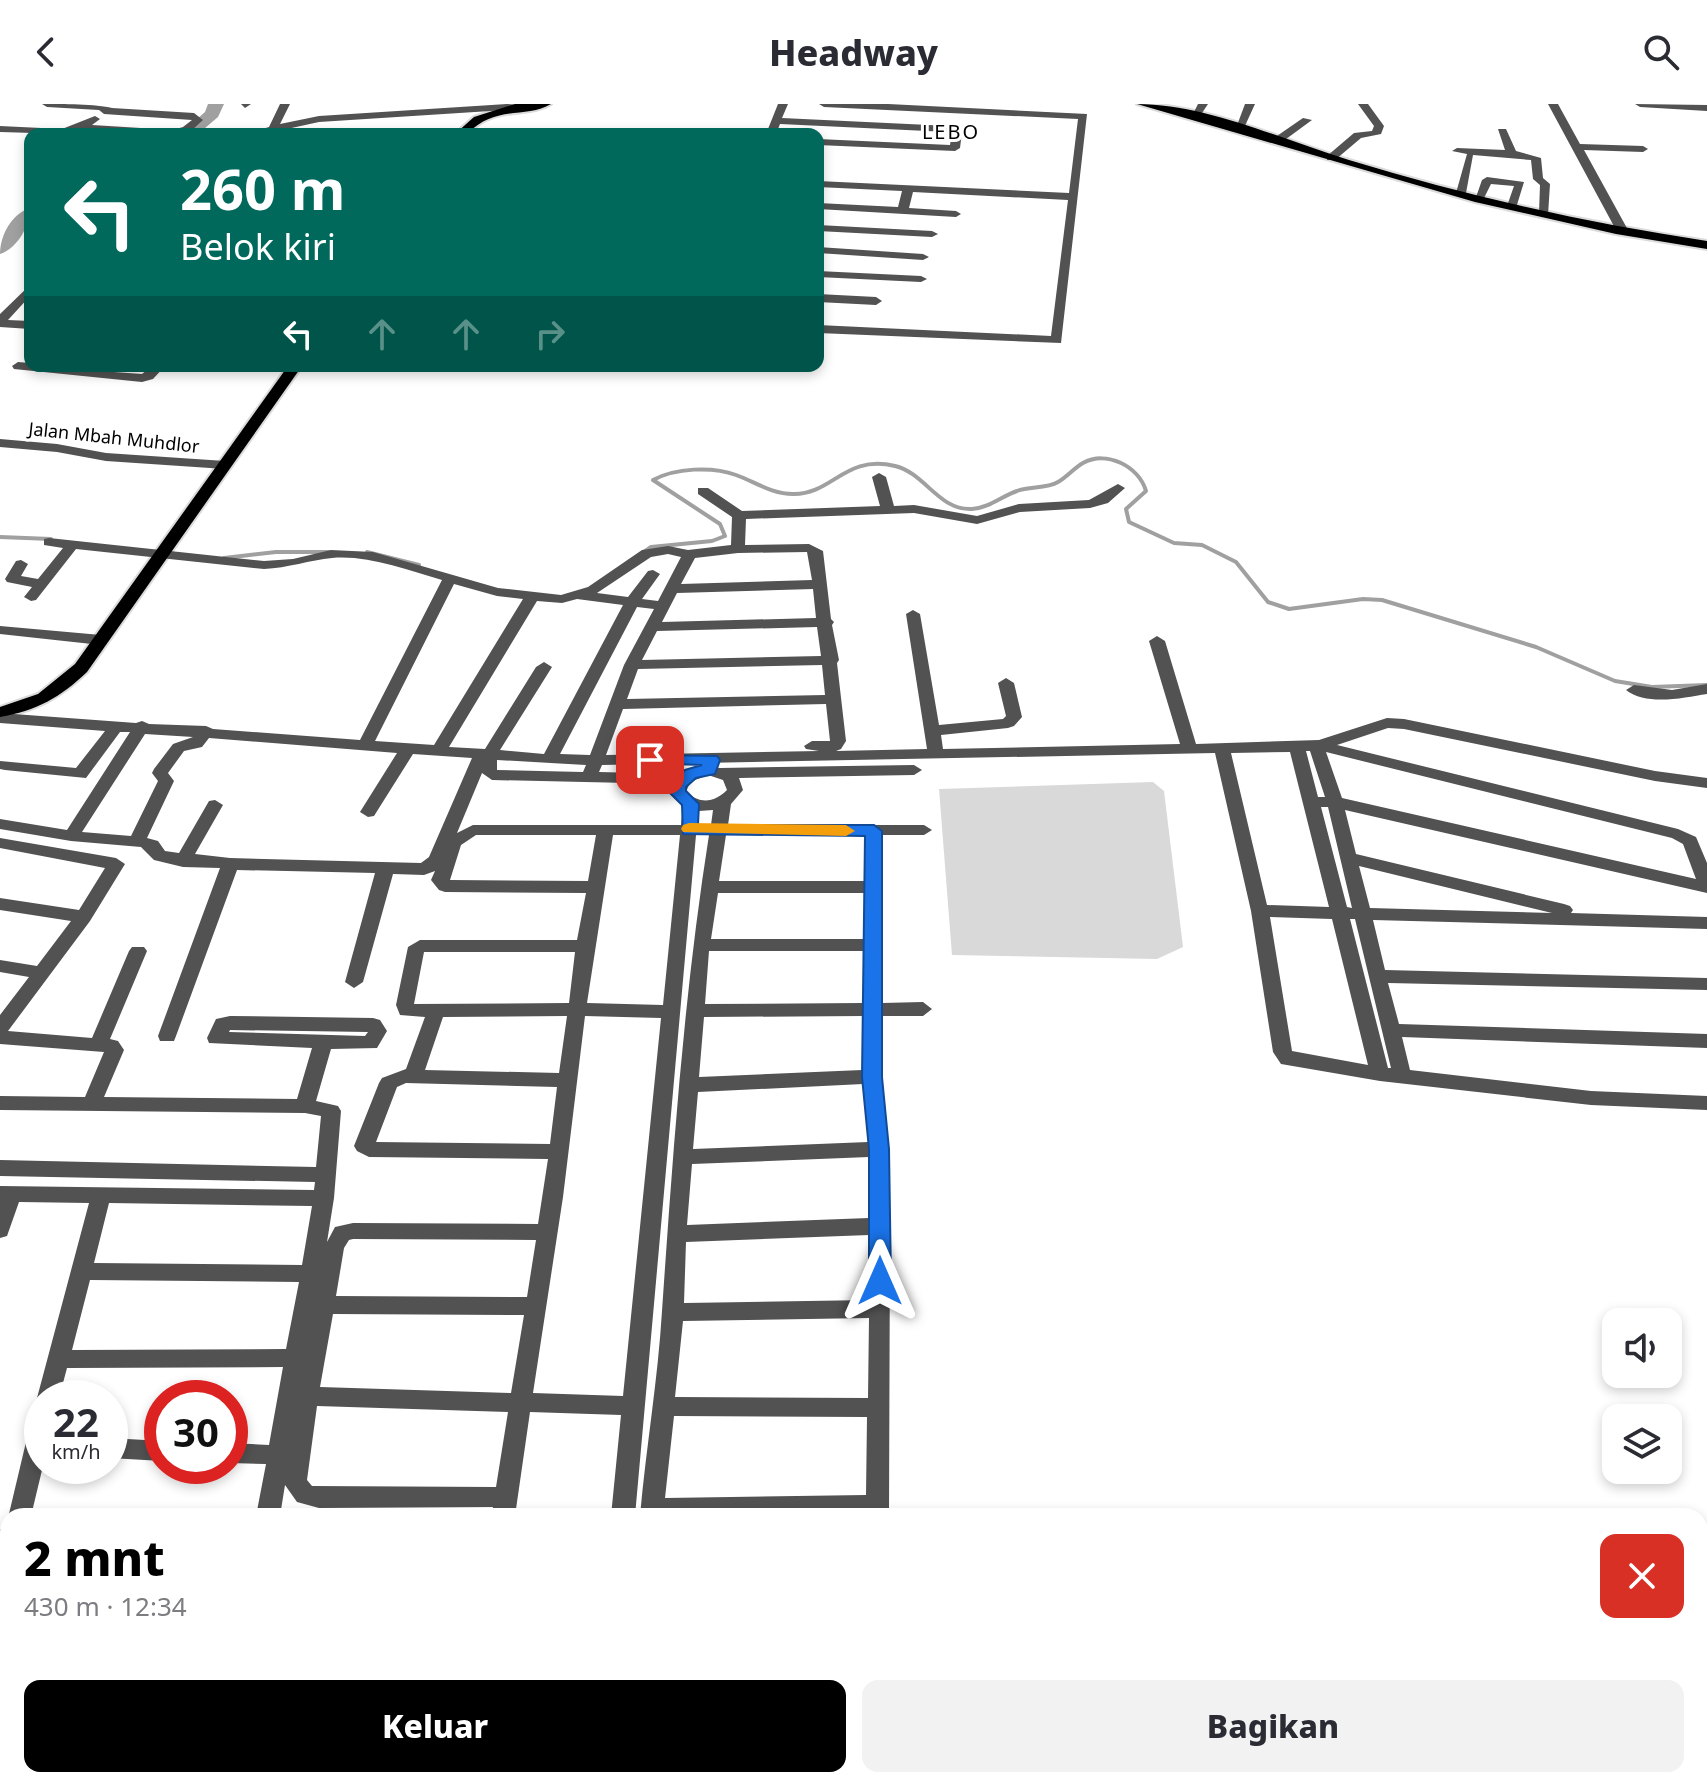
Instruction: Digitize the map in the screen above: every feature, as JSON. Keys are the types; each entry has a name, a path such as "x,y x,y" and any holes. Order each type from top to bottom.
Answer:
{"main road":[{"path":"468,128 479,118 522,106 545,104"},
{"path":"1143,104 1199,109 1331,158 1479,198 1622,230 1707,245"},
{"path":"0,715 40,702 60,690 101,640 291,372"}],"street":[{"path":"47,104 194,116 198,120 188,128"},
{"path":"274,126 284,104"},
{"path":"774,128 783,104"},
{"path":"824,104 1083,116 1057,340 824,329"},
{"path":"1240,126 1250,104"},
{"path":"1331,158 1358,135 1376,134 1379,126 1363,104"},
{"path":"1640,104 1707,108"},
{"path":"268,128 393,113 522,106"},
{"path":"89,128 108,108"},
{"path":"950,129 956,111"},
{"path":"1556,111 1622,230"},
{"path":"1278,140 1307,120"},
{"path":"777,121 950,129 955,130 957,136 957,147 950,149 824,142"},
{"path":"0,129 24,130"},
{"path":"1502,131 1512,153"},
{"path":"1578,147 1643,149"},
{"path":"1457,151 1512,153 1536,158 1538,179 1545,184 1544,213"},
{"path":"1461,193 1470,157"},
{"path":"1479,198 1487,180 1520,184 1512,206"},
{"path":"824,184 1074,197"},
{"path":"901,232 908,189"},
{"path":"824,206 956,214"},
{"path":"824,228 932,234"},
{"path":"824,250 923,257"},
{"path":"824,274 921,279"},
{"path":"0,322 24,296"},
{"path":"824,298 876,301"},
{"path":"10,311 24,312"},
{"path":"0,322 24,324"},
{"path":"18,366 24,367"},
{"path":"80,372 142,378 153,372"},
{"name":"Jalan Mbah Muhdlor","path":"0,443 57,448 106,457 225,465"},
{"path":"879,477 888,509"},
{"path":"703,491 739,515 914,509 977,520 1019,508 1090,504 1103,500 1118,488"},
{"path":"738,549 739,515"},
{"path":"49,542 165,551 280,566 331,554 373,556 449,580 531,598 580,596 656,605"},
{"path":"31,597 73,544"},
{"path":"0,715 549,759 599,754 835,746 838,741 827,622 814,549 738,549 690,554 632,665 616,704 599,754 589,778"},
{"path":"580,596 647,553 668,550 683,553"},
{"path":"21,564 12,579 42,584"},
{"path":"549,759 632,602 653,574"},
{"path":"366,744 449,580"},
{"path":"671,589 822,584"},
{"path":"440,749 531,598"},
{"path":"913,614 936,755"},
{"path":"650,627 827,622"},
{"path":"1,631 101,640"},
{"path":"1157,641 1189,748"},
{"path":"632,665 831,660"},
{"path":"0,824 152,845 160,856 183,861 424,869 434,864 486,754 544,667"},
{"path":"932,731 1008,723 1014,717 1006,683"},
{"path":"1634,690 1672,695 1707,689"},
{"path":"616,704 834,699"},
{"path":"599,754 714,768 891,763 936,755 1318,746 1387,723 1655,776 1707,783"},
{"path":"5,765 80,774 117,725"},
{"path":"71,836 142,726"},
{"path":"136,842 166,781 160,773 162,769 179,747 196,744 206,731"},
{"path":"1318,746 1335,802 1402,1076"},
{"path":"1318,746 1678,834 1690,841 1707,886"},
{"path":"368,812 409,747"},
{"path":"1222,747 1260,911 1285,1054 1299,1063 1380,1074 1591,1098 1707,1103"},
{"path":"1297,747 1380,1074"},
{"path":"486,754 488,770 492,775 682,779 714,768 730,777 735,790 723,802 716,830 701,945 676,1234 670,1353 652,1508"},
{"path":"891,763 914,770"},
{"path":"682,779 678,793 691,804 701,806 723,802"},
{"path":"1311,802 1335,802 1707,886"},
{"path":"624,1508 691,804"},
{"path":"183,861 215,805"},
{"path":"547,1232 342,1233 334,1248 307,1396 295,1482 305,1495 505,1507 534,1306 547,1232 559,1152 575,1009 606,828"},
{"path":"594,887 445,886 440,880 454,842 473,830 924,830"},
{"path":"874,831 872,1077 879,1149 880,1226 877,1508"},
{"path":"0,843 116,864 84,917 0,1028"},
{"path":"1349,858 1602,919"},
{"path":"167,1036 230,864"},
{"path":"354,982 385,870"},
{"path":"709,887 872,887"},
{"path":"0,904 84,917"},
{"path":"1260,911 1707,923"},
{"path":"701,945 871,945"},
{"path":"585,946 420,946 414,951 405,1005 407,1010 436,1012 575,1009 671,1012"},
{"path":"99,1044 138,951"},
{"path":"0,966 42,973"},
{"path":"1379,976 1707,984"},
{"path":"694,1011 923,1009"},
{"path":"413,1075 436,1012"},
{"path":"230,1023 373,1025 378,1031 370,1043 323,1042 221,1039 215,1036 223,1024 230,1023"},
{"path":"1391,1030 1707,1041"},
{"path":"0,1037 99,1044 115,1050 91,1104"},
{"path":"305,1106 323,1042"},
{"path":"667,1047 692,1046"},
{"path":"559,1152 369,1149 364,1146 389,1083 413,1075 566,1080"},
{"path":"688,1085 872,1077"},
{"path":"0,1103 305,1106 331,1111 324,1198 269,1508"},
{"path":"682,1157 879,1149"},
{"path":"0,1168 326,1175"},
{"path":"0,1230 6,1194 324,1198"},
{"path":"53,1380 101,1196"},
{"path":"676,1234 880,1226"},
{"path":"80,1271 310,1274"},
{"path":"323,1305 534,1306"},
{"path":"673,1312 880,1309"},
{"path":"638,1353 670,1353"},
{"path":"58,1359 295,1358"},
{"path":"307,1396 633,1406"},
{"path":"665,1406 876,1408"},
{"path":"630,1448 659,1447"},
{"path":"248,1454 279,1455"},
{"path":"21,1508 28,1484"}],"shaded area":[{"path":"1153,782 1164,791 1183,947 1157,959 952,955 939,789"}],"waterway":[{"path":"195,128 212,114 216,104"},
{"path":"0,249 24,220"},
{"path":"644,552 651,547 712,541 725,536 720,524 653,480 672,473 716,470 771,490 793,494 807,493 863,465 895,466 915,476 950,504 972,509 1022,489 1053,484 1080,465 1102,458 1129,468 1146,491 1126,509 1129,522 1174,543 1202,545 1236,562 1268,602 1289,609 1363,599 1382,600 1536,647 1615,681 1652,687 1707,685"},
{"path":"0,537 51,539"},
{"path":"224,558 276,552 329,552"},
{"path":"367,552 419,565"}],"slow traffic":[{"path":"689,829 846,831"}],"district":[{"name":"LEBO","path":"951,131"}],"route":[{"path":"650,760 712,760 709,770 690,774 678,786 678,793 691,804 689,830 874,831 872,1077 879,1149 880,1281"}]}
